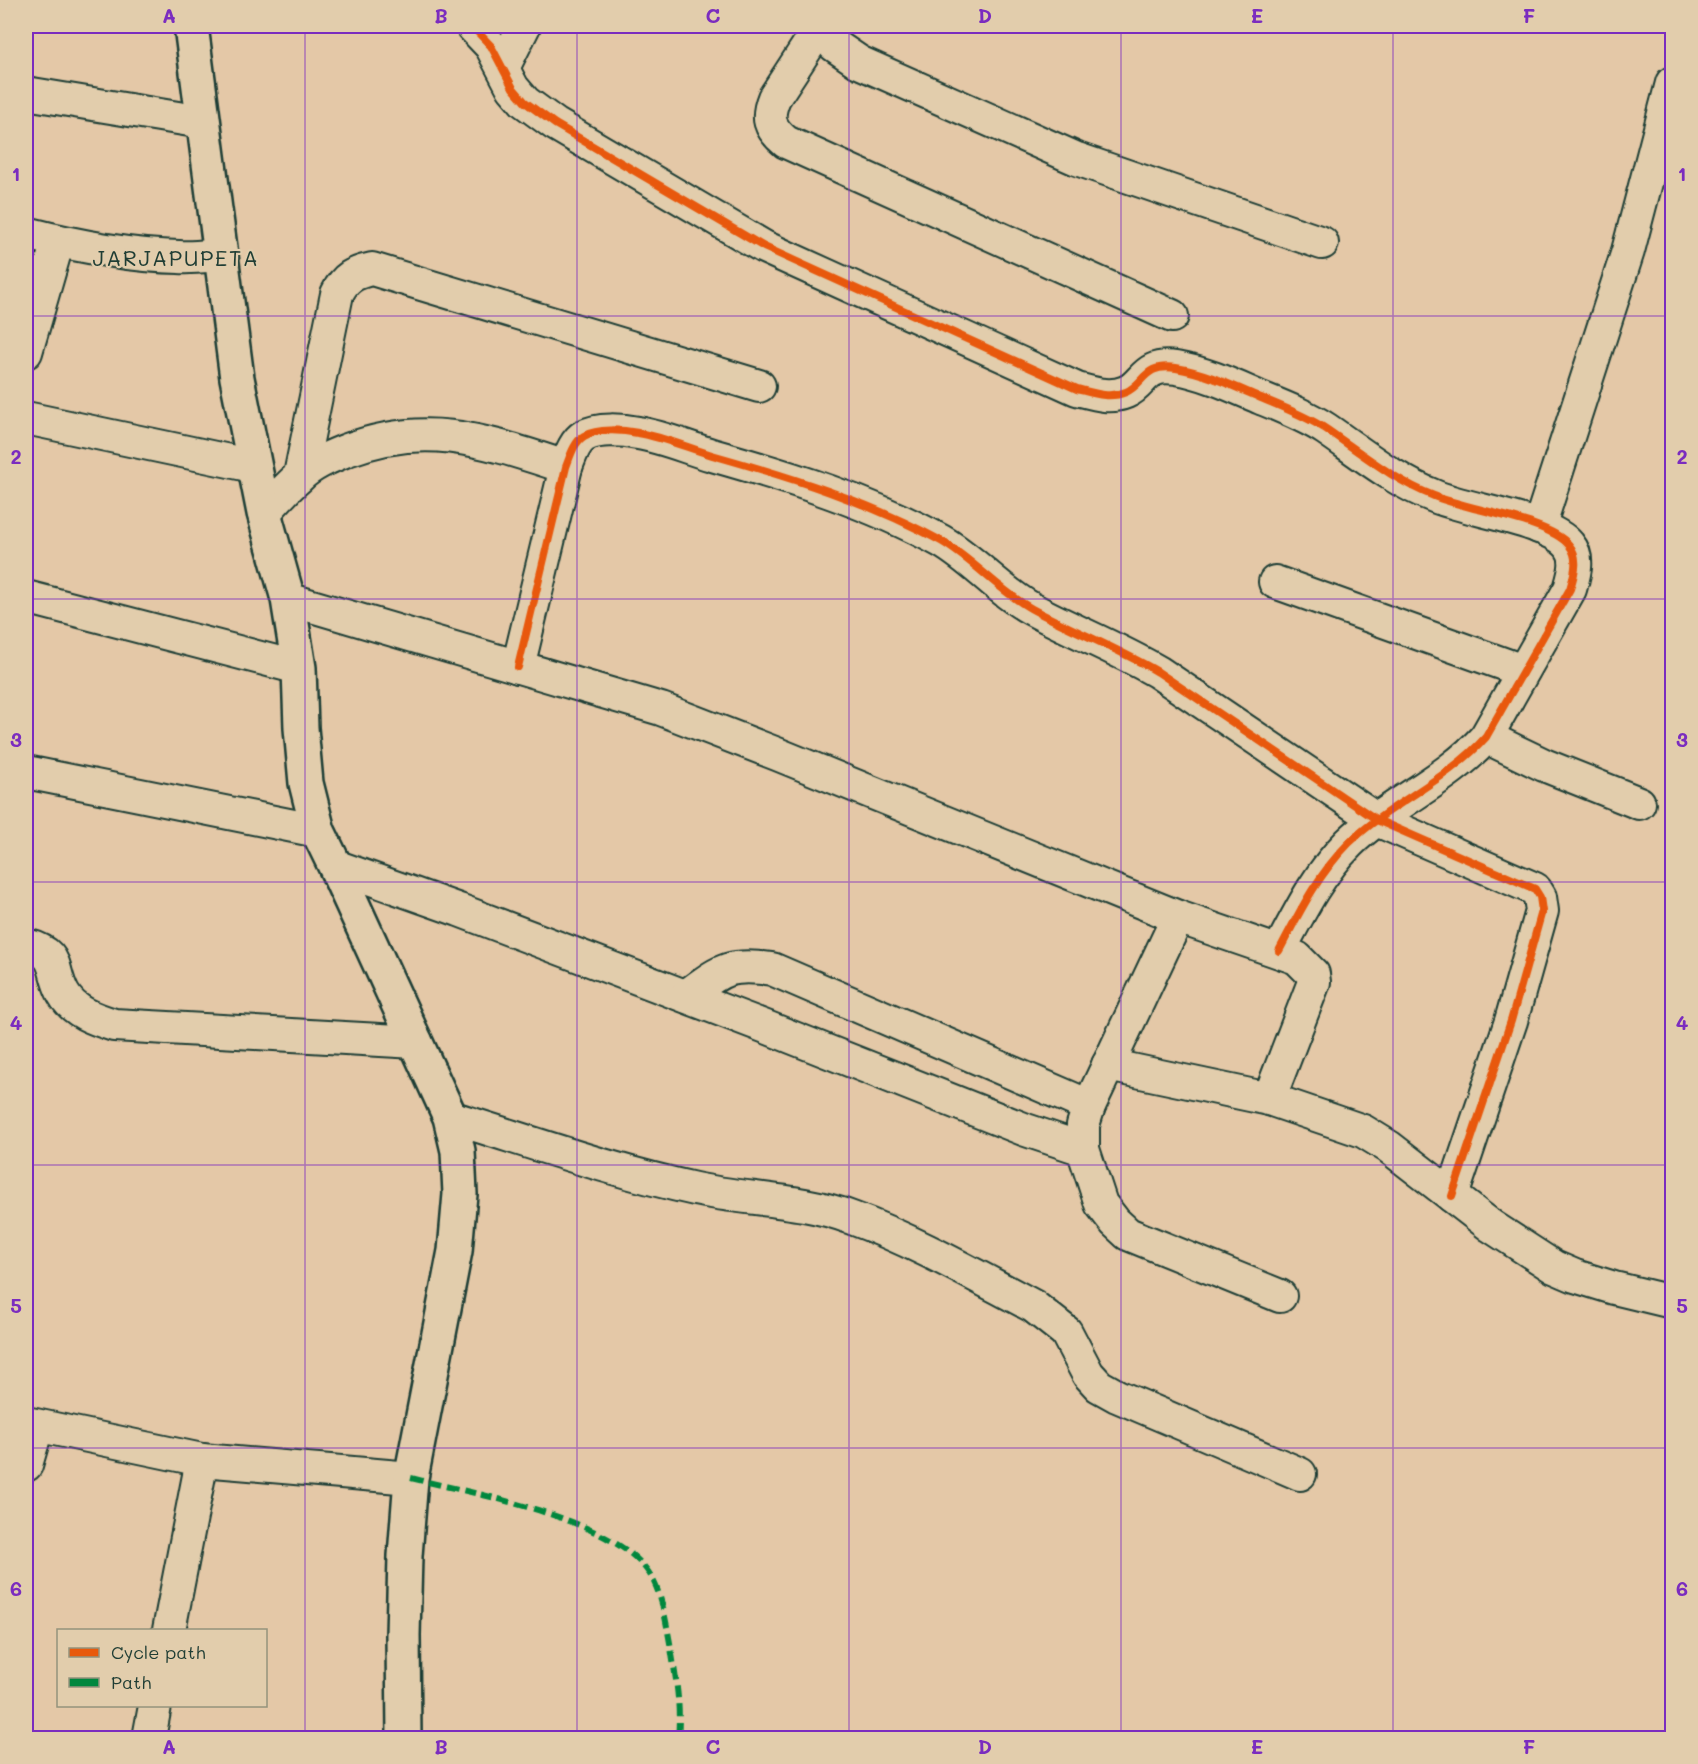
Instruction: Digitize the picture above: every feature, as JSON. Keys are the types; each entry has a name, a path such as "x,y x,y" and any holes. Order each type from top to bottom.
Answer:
{"main road":[{"path":"191,26 237,378 253,466 288,599 299,668 306,783 318,831 450,1117 458,1151 460,1194 455,1251 411,1478 402,1635 404,1738"}],"street":[{"path":"472,26 491,46 513,88 525,102 555,124 764,248 1077,389 1112,396 1127,392 1146,374 1159,368 1173,368 1208,375 1300,414 1389,472 1434,496 1539,527 1559,536 1571,546 1575,559 1575,571 1570,589 1486,737 1472,753 1443,776 1377,820 1349,843 1310,892 1279,951"},
{"path":"503,68 524,26"},
{"path":"1172,316 786,142 774,133 769,110 774,98 822,26 834,45 859,62 1077,159 1322,243"},
{"path":"1539,527 1628,250 1672,83"},
{"path":"26,93 202,122"},
{"path":"26,233 58,241 178,257 221,255"},
{"path":"26,352 58,241"},
{"path":"300,475 337,294 342,284 353,273 372,269 759,386"},
{"path":"26,418 253,466"},
{"path":"518,667 566,467 574,448 584,436 601,431 638,433 774,473 876,510 940,541 964,555 1004,590 1030,608 1158,672 1377,820 1535,889 1540,897 1542,911 1511,1021 1452,1196"},
{"path":"264,513 300,475 328,457 388,438 435,434 465,438 566,467"},
{"path":"1275,582 1523,671"},
{"path":"26,597 299,668"},
{"path":"288,599 661,709 1178,917 1297,958 1312,974 1314,982 1269,1099"},
{"path":"1486,737 1544,765 1638,803"},
{"path":"26,772 318,831"},
{"path":"336,866 686,996 1026,1130 1083,1149"},
{"path":"1178,917 1089,1106 1083,1125 1083,1149 1101,1204 1128,1234 1280,1296"},
{"path":"26,945 37,948 49,956 56,967 63,993 74,1006 88,1016 114,1025 416,1042"},
{"path":"686,996 716,974 733,967 772,969 1089,1106"},
{"path":"1108,1065 1269,1099 1362,1131 1389,1147 1491,1226 1554,1267 1614,1288 1672,1302"},
{"path":"450,1117 622,1170 695,1189 826,1209 892,1234 1033,1306 1050,1318 1066,1332 1088,1374 1099,1386 1300,1474"},
{"path":"26,1465 31,1425 202,1460 411,1478"},
{"path":"169,1629 202,1460"},
{"path":"149,1738 155,1707"}],"marked path":[{"path":"411,1478 540,1511 605,1537 631,1554 649,1573 658,1590 663,1609 678,1693 678,1738"}],"cycle path":[{"path":"472,26 491,46 513,88 525,102 555,124 764,247 1077,389 1101,395 1120,394 1132,388 1151,371 1165,367 1187,370 1219,380 1310,420 1392,475 1420,490 1448,501 1526,522 1559,536 1569,545 1575,561 1570,589 1486,737 1471,753 1382,816 1349,843 1319,881 1279,951"},
{"path":"518,667 566,467 578,442 590,433 611,430 647,435 771,472 858,502 941,541 1020,602 1158,672 1377,820 1535,889 1540,897 1542,911 1511,1021 1452,1196"}],"district":[{"name":"JARJAPUPETA","path":"176,257"}]}
